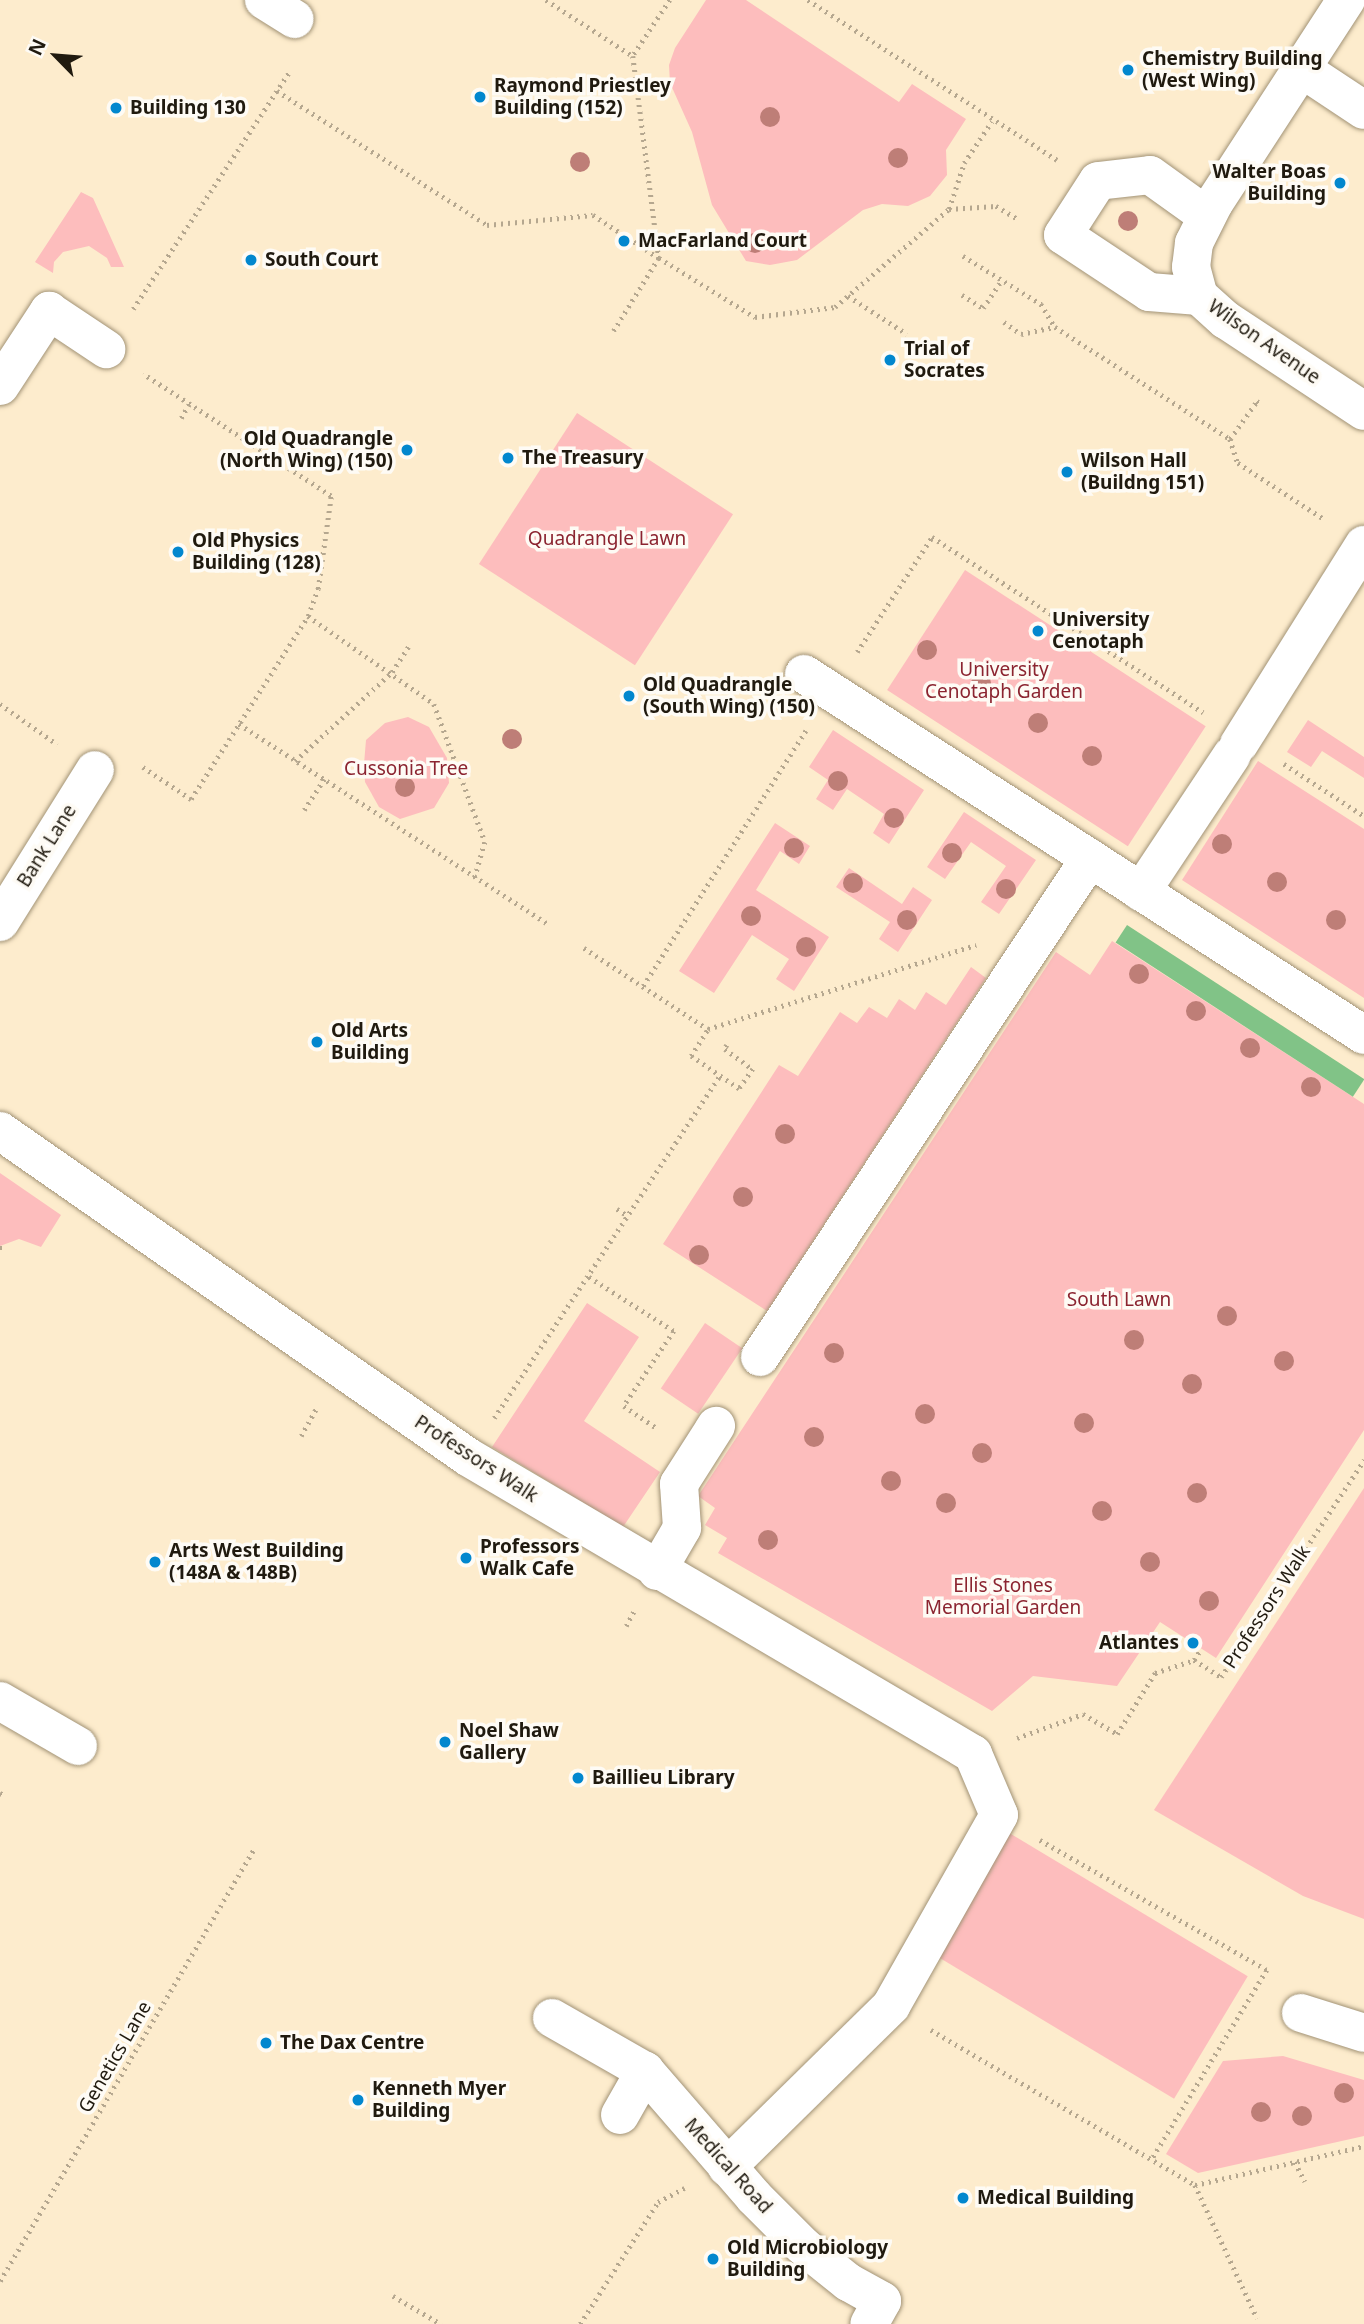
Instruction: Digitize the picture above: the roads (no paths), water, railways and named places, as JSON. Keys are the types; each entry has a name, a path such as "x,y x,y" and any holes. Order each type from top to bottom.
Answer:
{"street":[{"name":"Wilson Avenue","path":"1346,0 1207,216 1194,243 1191,267 1199,296 1226,320 1364,411"},
{"path":"1302,69 1364,110"},
{"path":"1199,296 1149,292 1063,235 1098,181 1150,175 1207,216"},
{"path":"0,386 49,311 106,349"},
{"path":"1141,892 1238,746 1364,545"},
{"path":"817,683 1364,1035"},
{"name":"Bank Lane","path":"0,922 94,770"},
{"path":"760,1357 1090,858"},
{"name":"Professors Walk","path":"0,1132 468,1457 657,1571 973,1754 999,1815 891,2006 727,2167"},
{"path":"657,1571 682,1528 679,1484 716,1426"},
{"path":"0,1701 78,1745"},
{"path":"1301,2013 1364,2033"},
{"name":"Medical Road","path":"552,2018 646,2071 727,2167 803,2246 848,2282 882,2301 869,2324"},
{"path":"620,2115 646,2071"}],"place":[{"name":"Chemistry Building (West Wing)","path":"1128,70"},
{"name":"Raymond Priestley Building (152)","path":"480,97"},
{"name":"Building 130","path":"116,108"},
{"name":"Walter Boas Building","path":"1340,183"},
{"name":"MacFarland Court","path":"624,241"},
{"name":"South Court","path":"251,260"},
{"name":"Trial of Socrates","path":"890,360"},
{"name":"Old Quadrangle (North Wing) (150)","path":"407,450"},
{"name":"The Treasury","path":"508,458"},
{"name":"Wilson Hall (Buildng 151)","path":"1067,472"},
{"name":"Old Physics Building (128)","path":"178,552"},
{"name":"University Cenotaph","path":"1038,631"},
{"name":"Old Quadrangle (South Wing) (150)","path":"629,696"},
{"name":"Old Arts Building","path":"317,1042"},
{"name":"Professors Walk Cafe","path":"466,1558"},
{"name":"Arts West Building (148A & 148B)","path":"155,1562"},
{"name":"Atlantes","path":"1193,1643"},
{"name":"Noel Shaw Gallery","path":"445,1742"},
{"name":"Baillieu Library","path":"578,1778"},
{"name":"The Dax Centre","path":"266,2043"},
{"name":"Kenneth Myer Building","path":"358,2100"},
{"name":"Medical Building","path":"963,2198"},
{"name":"Old Microbiology Building","path":"713,2259"}],"park label":[{"name":"Quadrangle Lawn","path":"607,539"},
{"name":"University Cenotaph Garden","path":"1004,681"},
{"name":"Cussonia Tree","path":"406,769"},
{"name":"South Lawn","path":"1119,1300"},
{"name":"Ellis Stones Memorial Garden","path":"1003,1597"}]}
